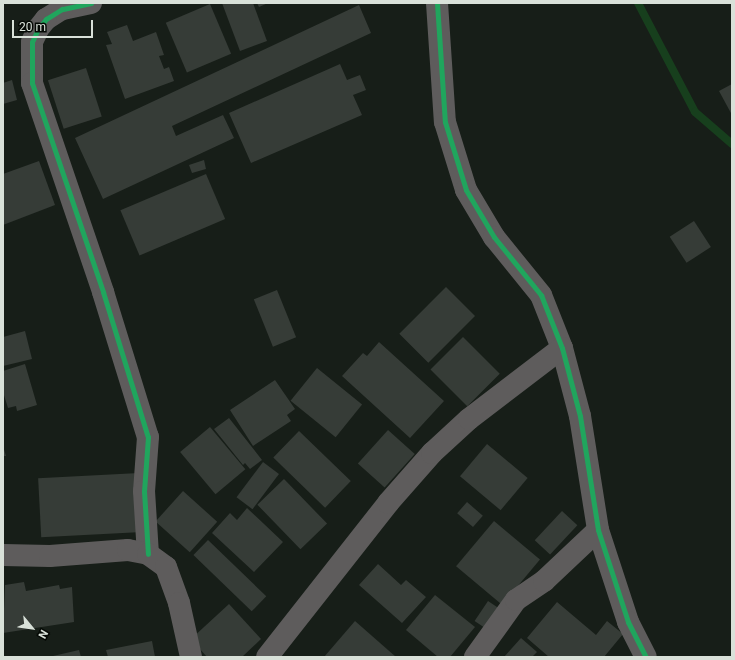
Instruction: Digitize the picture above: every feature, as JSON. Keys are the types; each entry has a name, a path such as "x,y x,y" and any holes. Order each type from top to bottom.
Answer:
{"street":[{"path":"90,3 62,9 46,19 38,29 32,42 32,83 103,292 148,437 144,491 148,554"},
{"path":"437,3 441,86 445,122 466,190 494,236 541,295 562,348 580,416 598,530 628,622 646,657"},
{"path":"267,657 388,502 432,453 469,419 562,348"},
{"path":"475,657 516,600 544,581 598,530"},
{"path":"3,555 50,556 128,550 148,554 166,568 179,603 191,657"}],"building":[{"path":"222,3 253,3 267,41 240,51"},
{"path":"257,3 268,3 259,7"},
{"path":"210,4 231,54 187,72 166,23"},
{"path":"359,5 371,33 172,126 176,136 223,115 234,138 103,199 75,138"},
{"path":"127,25 133,41 156,32 164,55 159,56 164,69 169,67 174,81 125,99 106,45 112,44 107,32"},
{"path":"340,64 347,80 360,75 366,90 353,95 362,115 251,163 229,113"},
{"path":"86,68 102,117 64,129 48,80"},
{"path":"12,80 17,100 3,104 3,83"},
{"path":"732,84 732,115 719,91"},
{"path":"204,160 206,169 192,173 189,165"},
{"path":"39,161 55,205 3,225 3,174"},
{"path":"206,174 225,219 140,255 120,210"},
{"path":"694,221 711,247 687,263 670,237"},
{"path":"446,287 475,316 428,363 399,334"},
{"path":"277,290 296,337 273,347 254,299"},
{"path":"25,331 32,359 3,366 3,337"},
{"path":"463,337 500,374 467,406 430,370"},
{"path":"379,342 444,401 410,438 342,376 363,353 367,356"},
{"path":"25,364 37,405 17,411 16,406 8,408 3,392 3,371"},
{"path":"317,368 362,405 336,437 291,401"},
{"path":"275,380 295,409 287,415 291,421 253,446 230,410"},
{"path":"229,418 262,460 250,469 245,463 243,465 214,429"},
{"path":"210,427 245,469 215,494 180,452"},
{"path":"388,430 415,454 385,488 358,463"},
{"path":"299,431 351,481 325,508 273,458"},
{"path":"487,444 528,478 501,510 460,476"},
{"path":"3,446 6,456 3,456"},
{"path":"263,462 279,474 252,509 237,497"},
{"path":"139,473 142,532 41,537 38,478"},
{"path":"284,479 327,524 300,549 257,505"},
{"path":"183,491 217,522 190,552 156,521"},
{"path":"467,502 483,516 473,527 457,513"},
{"path":"247,508 283,542 254,572 212,533 230,513 237,520"},
{"path":"562,511 577,525 550,555 535,540"},
{"path":"494,521 540,560 502,605 456,566"},
{"path":"208,540 266,596 252,611 193,555"},
{"path":"378,564 401,585 406,580 426,597 402,623 359,585"},
{"path":"24,582 26,591 59,585 60,589 72,587 74,622 3,633 5,585"},
{"path":"435,595 475,627 450,657 438,657 406,630"},
{"path":"488,601 500,609 486,629 475,621"},
{"path":"557,602 596,635 607,621 623,634 604,657 549,657 527,638"},
{"path":"229,604 261,639 242,657 207,657 191,639"},
{"path":"355,621 396,657 324,657"},
{"path":"521,638 537,652 532,657 504,657"},
{"path":"152,641 155,657 108,657 106,650"},
{"path":"79,650 81,657 53,657 53,656"}],"waterway":[{"path":"638,3 695,112 732,144"}],"cycle path":[{"path":"91,3 62,9 46,19 38,29 32,42 32,83 103,292 148,437 144,491 148,554"},
{"path":"437,3 445,122 466,190 494,237 541,295 562,348 580,416 598,530 628,622 646,657"}]}
